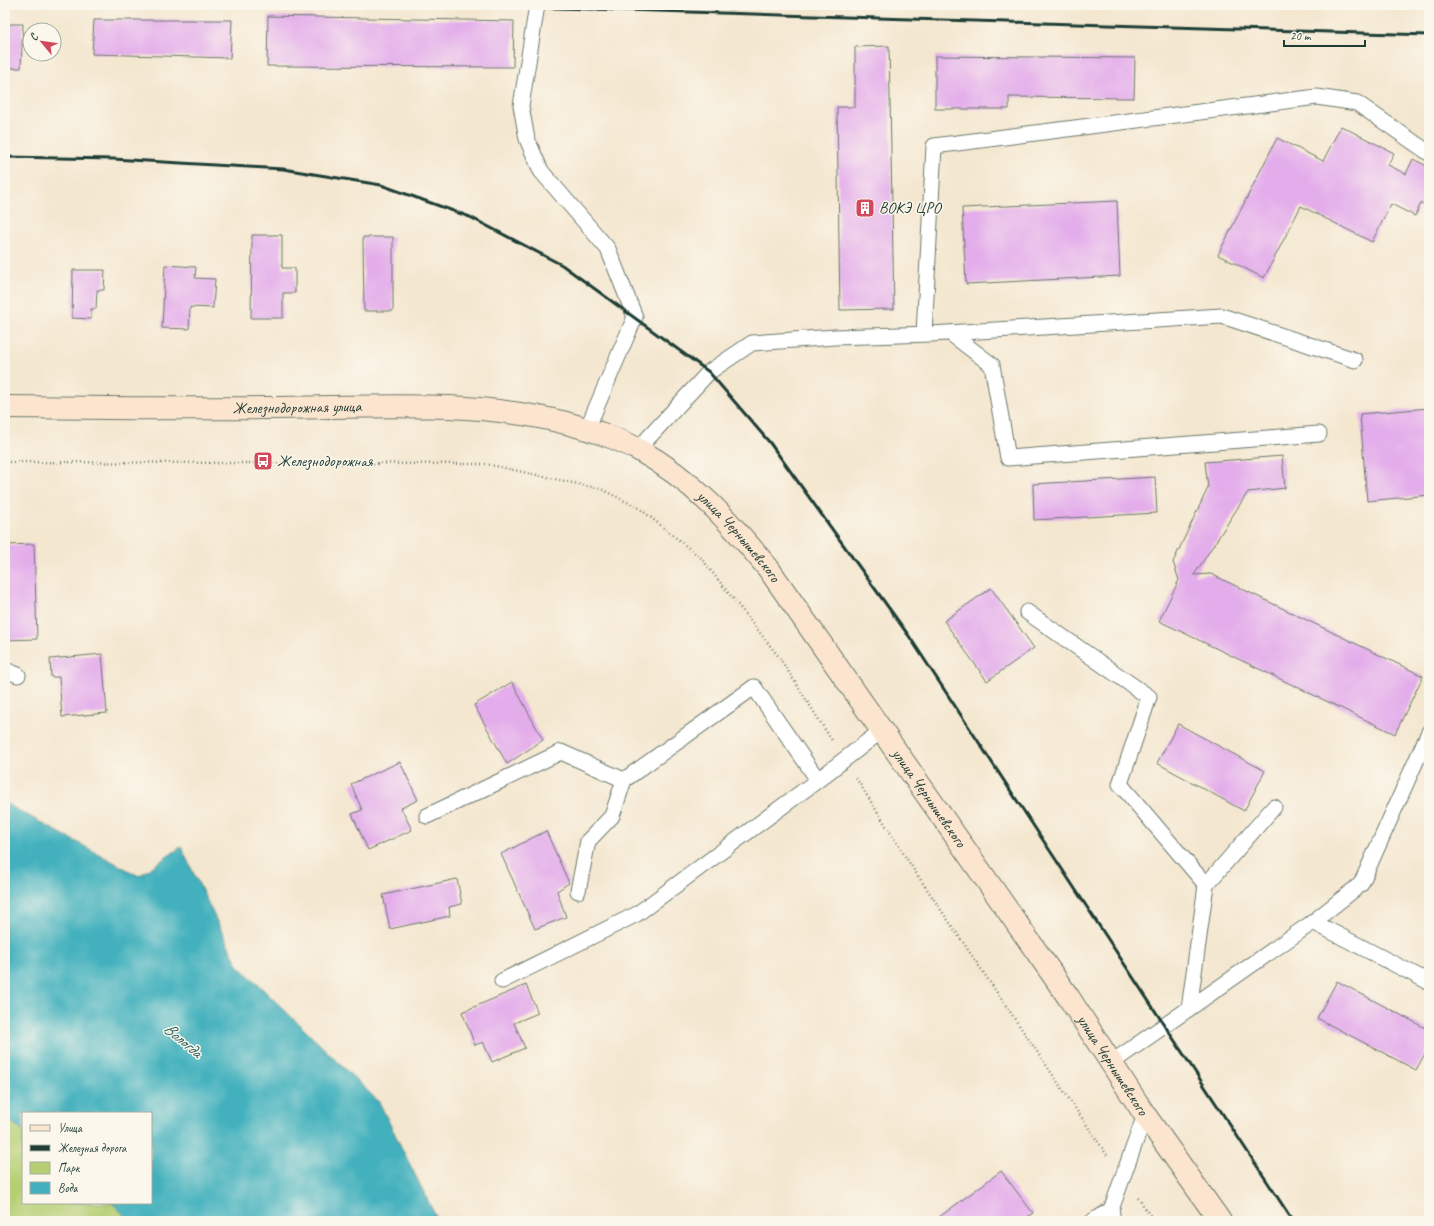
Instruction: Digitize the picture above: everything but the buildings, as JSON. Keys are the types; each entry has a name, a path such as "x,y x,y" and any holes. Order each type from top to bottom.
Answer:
{"main road":[{"name":"Железнодорожная улица","path":"5,407 263,408 409,406 480,409 537,416 587,429"},
{"name":"улица Чернышевского","path":"587,429 638,449 673,472 704,497 735,529 768,568 1068,998 1145,1115 1220,1221"}],"lane":[{"path":"537,5 521,106 527,139 541,171 608,249 635,318 587,429"},
{"path":"924,334 934,146 1317,97 1357,103 1429,153"},
{"path":"638,449 708,372 752,343 835,337 950,333 1222,316 1355,360"},
{"path":"950,333 992,365 1008,458 1319,434"},
{"path":"1027,612 1149,697 1120,784 1206,886"},
{"path":"578,891 588,841 612,816 624,780 754,687 818,780"},
{"path":"502,981 637,914 818,780 881,731"},
{"path":"1111,1063 1313,922 1361,884 1429,732"},
{"path":"427,816 561,752 624,780"},
{"path":"1189,1009 1206,886 1274,807"},
{"path":"1313,922 1429,982"},
{"path":"1093,1221 1110,1217 1145,1115"}],"path":[{"path":"5,462 486,464 601,489 639,508 700,558 779,657 912,867 1123,1178 1154,1221"}],"green space":[{"path":"5,1117 22,1130 22,1204 113,1204 130,1221 5,1221"}],"water":[{"name":"Вологда","path":"5,803 139,876 181,847 238,965 379,1102 438,1221 130,1221 113,1204 152,1204 152,1112 22,1112 22,1130 5,1117"}],"railway":[{"path":"463,5 1429,35"},
{"path":"5,157 113,159 283,169 381,185 470,217 562,265 709,372 770,443 909,636 1293,1221"}],"place":[{"name":"ВОКЭ ЦРО","path":"865,208"},
{"name":"Железнодорожная","path":"263,461"}]}
